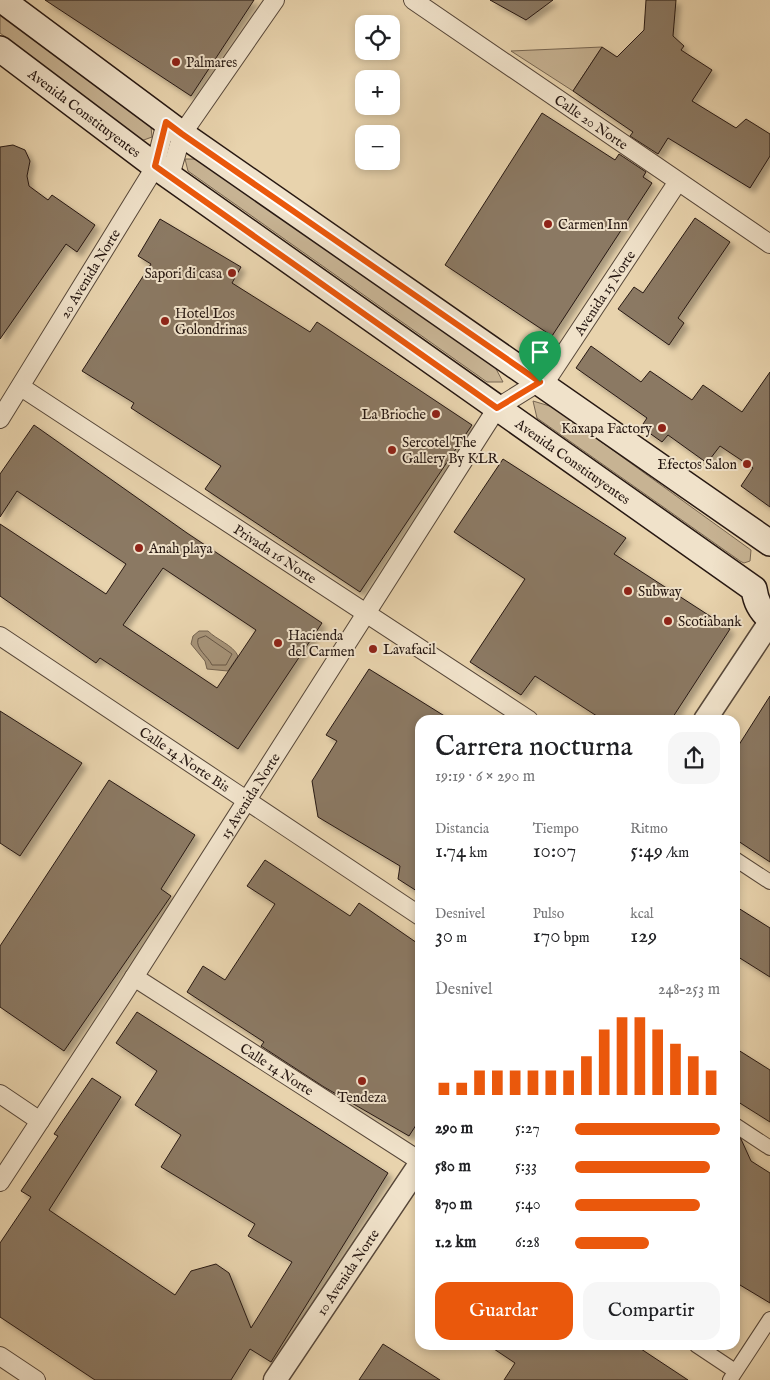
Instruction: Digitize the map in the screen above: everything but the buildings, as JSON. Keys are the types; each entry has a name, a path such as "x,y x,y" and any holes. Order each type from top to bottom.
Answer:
{"main road":[{"path":"2,0 174,128 770,543"},
{"name":"Avenida Constituyentes","path":"0,50 163,171 754,589 755,600 762,612 770,620"}],"street":[{"name":"20 Avenida Norte","path":"0,419 163,171 174,128 275,0"},
{"name":"Calle 20 Norte","path":"413,0 677,183 770,244"},
{"name":"Avenida 15 Norte","path":"497,408 550,375 677,183"},
{"name":"Privada 16 Norte","path":"21,387 520,715"},
{"name":"15 Avenida Norte","path":"0,1182 134,977 497,408"},
{"path":"708,715 770,620"},
{"name":"Calle 14 Norte Bis","path":"0,636 415,913"},
{"path":"740,862 770,882"},
{"name":"Calle 14 Norte","path":"134,977 415,1159"},
{"path":"0,1094 40,1121"},
{"path":"740,1128 770,1148"},
{"name":"10 Avenida Norte","path":"274,1380 415,1169"},
{"path":"702,1350 732,1376 770,1319"},
{"path":"0,1356 36,1380"}],"shaded area":[{"path":"0,13 151,127 152,137 141,141 0,33"},
{"path":"602,47 573,91 511,51"},
{"path":"185,159 197,159 495,367 503,382 487,382 188,171"},
{"path":"533,401 553,407 751,550 750,561 744,563 740,561 537,418"}],"water":[{"path":"199,631 208,631 236,652 238,656 228,671 207,669 205,661 191,644 193,636"}],"place":[{"name":"Palmares","path":"176,62"},
{"name":"Carmen Inn","path":"548,224"},
{"name":"Sapori di casa","path":"232,273"},
{"name":"Hotel Los Golondrinas","path":"165,321"},
{"name":"La Brioche","path":"436,414"},
{"name":"Kaxapa Factory","path":"662,428"},
{"name":"Sercotel The Gallery By KLR","path":"392,450"},
{"name":"Efectos Salon","path":"747,464"},
{"name":"Anah playa","path":"139,548"},
{"name":"Subway","path":"628,591"},
{"name":"Scotiabank","path":"668,621"},
{"name":"Hacienda del Carmen","path":"278,643"},
{"name":"Lavafacil","path":"373,649"},
{"name":"Tendeza","path":"362,1081"}],"route":[{"path":"166,122 540,382 497,408 318,279 155,166 166,122"}]}
